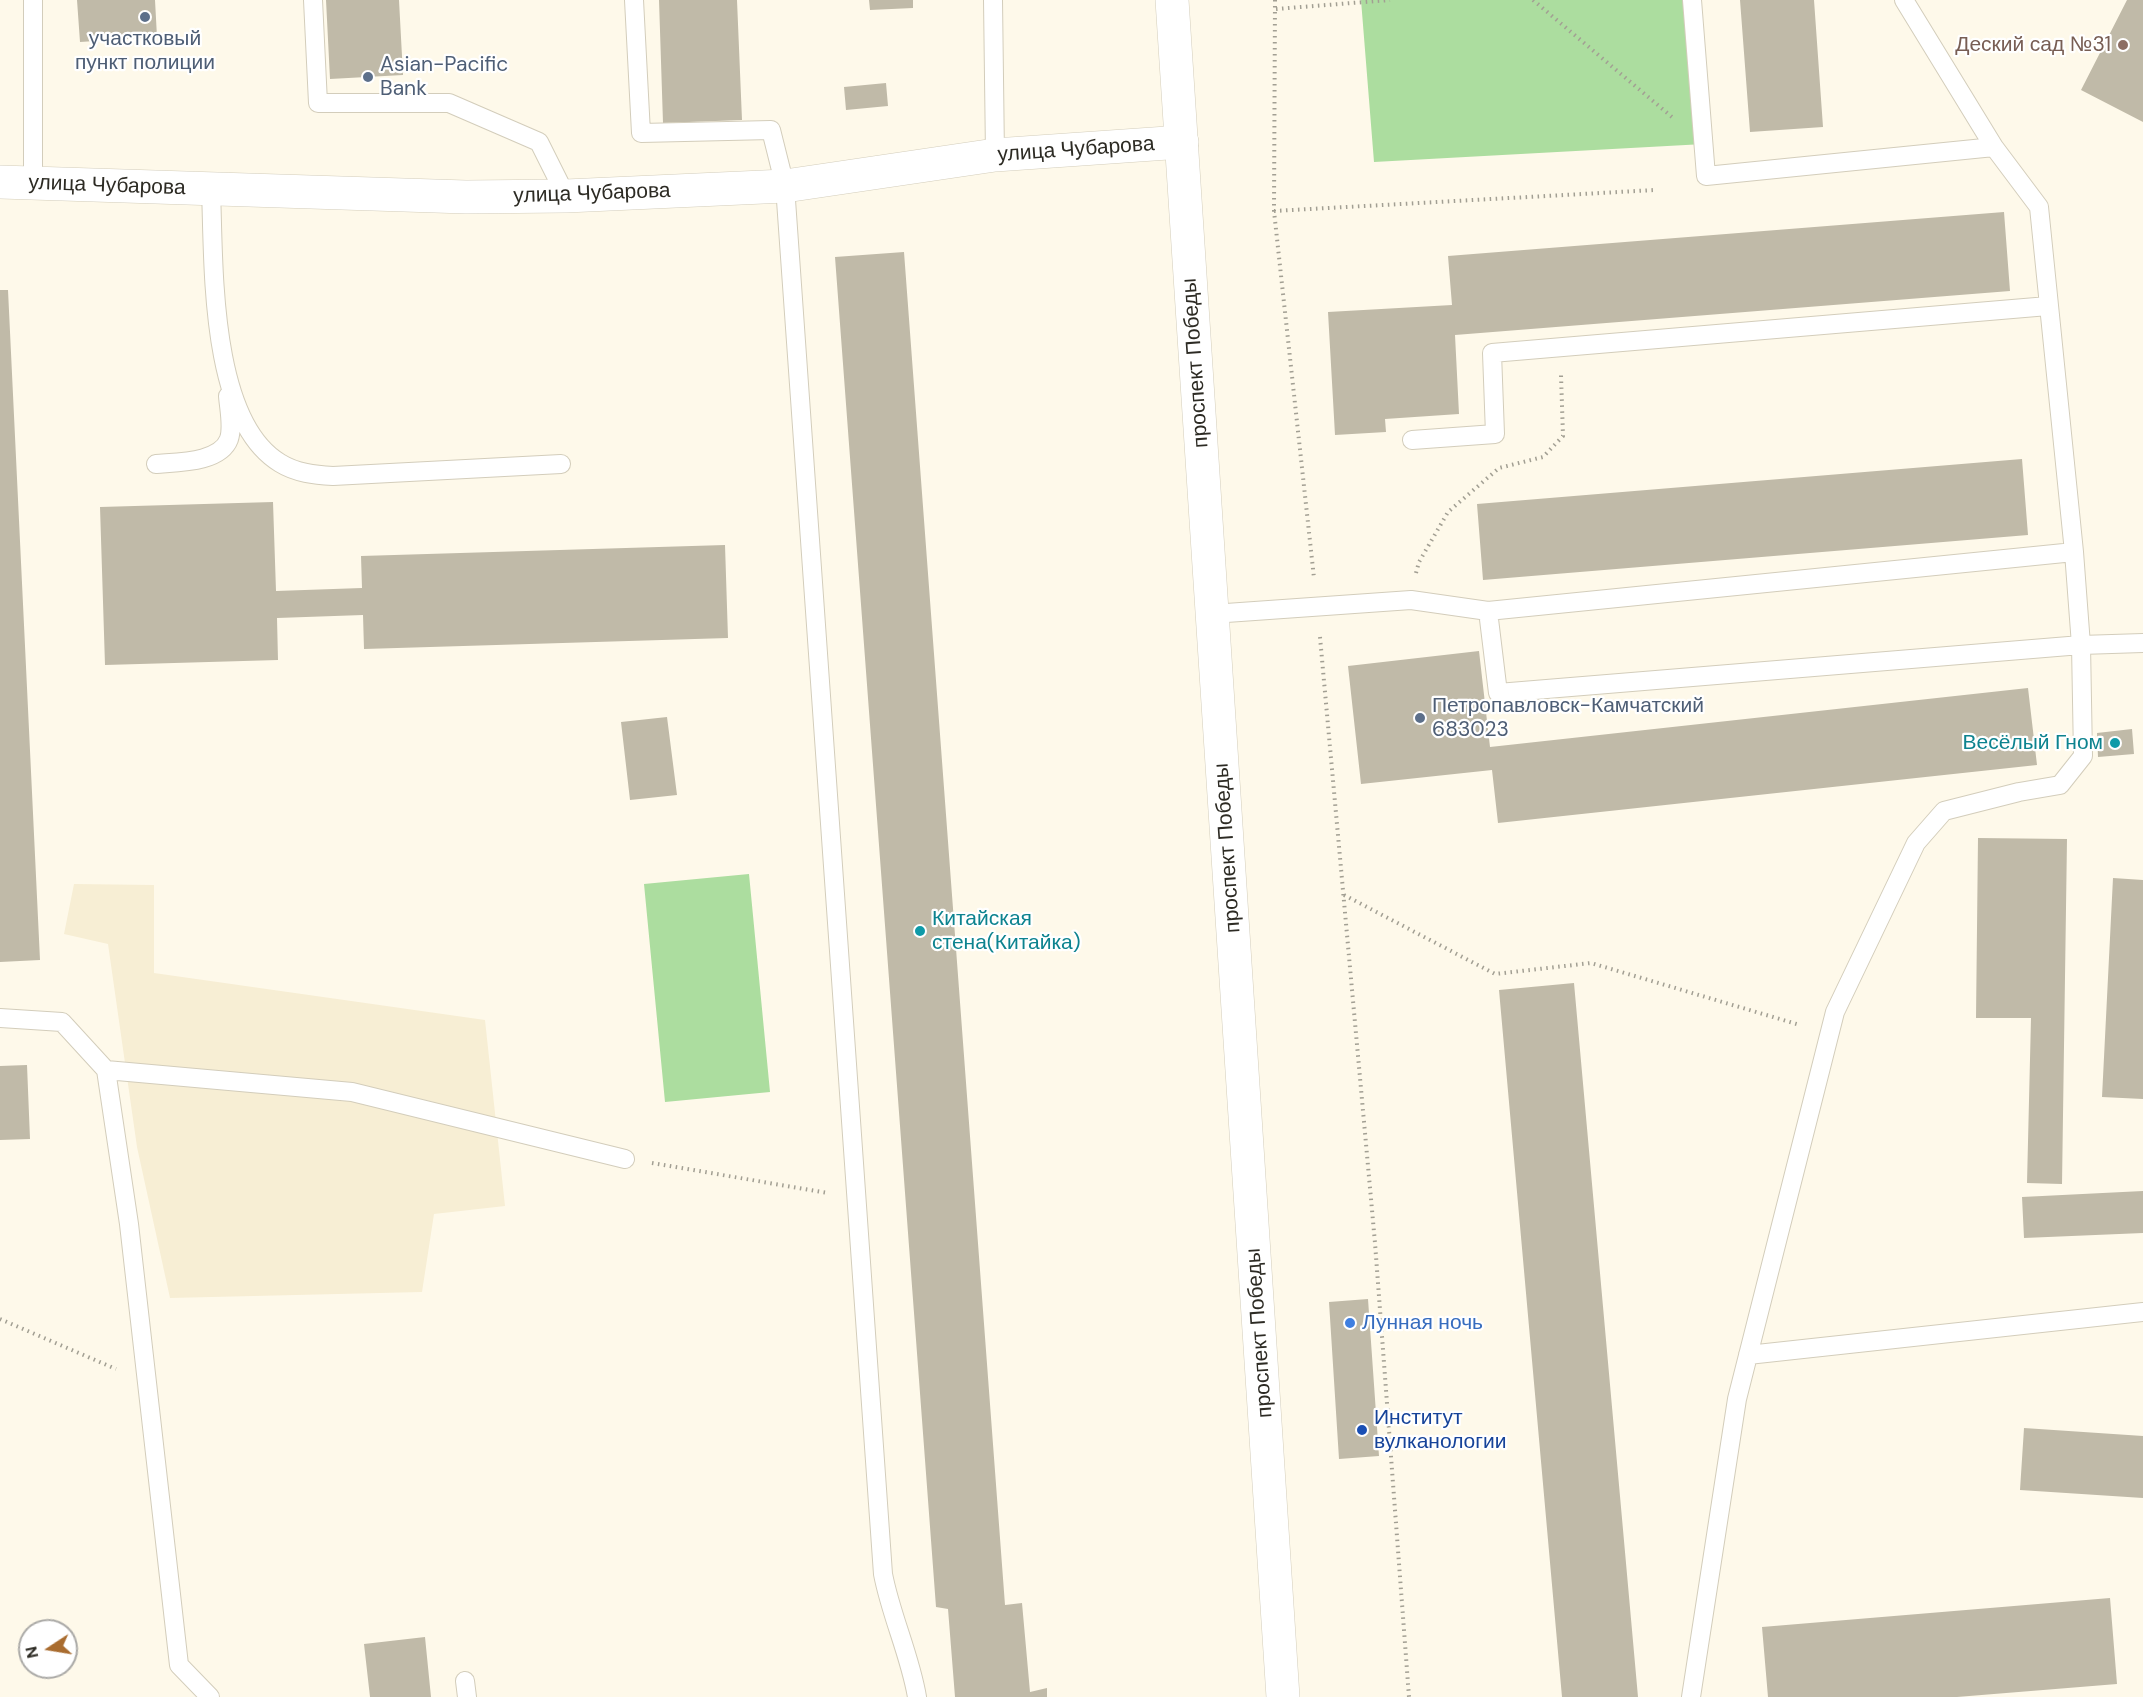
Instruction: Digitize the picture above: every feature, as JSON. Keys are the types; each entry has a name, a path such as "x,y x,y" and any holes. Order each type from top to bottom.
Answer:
{"main road":[{"name":"проспект Победы","path":"1172,0 1283,1697"},
{"name":"улица Чубарова","path":"0,182 466,197 566,196 785,186 995,155 1182,142"}],"lane":[{"path":"33,0 33,183"},
{"path":"313,0 318,103 449,103 539,142 566,196"},
{"path":"634,0 640,133 771,130 785,186 883,1574 890,1608 914,1678 917,1697"},
{"path":"993,0 995,155"},
{"path":"1692,0 1706,176 1994,147"},
{"path":"1691,1697 1737,1399 1835,1012 1916,843 1944,811 2060,785 2083,756 2081,645 2074,552 2039,207 1994,147 1905,0"},
{"path":"156,464 198,459 218,451 225,445 230,428 217,313 211,190"},
{"path":"1412,440 1495,434 1492,353 2048,306"},
{"path":"224,362 238,406 252,433 272,457 291,469 318,475 348,476 561,464"},
{"path":"1212,614 1410,600 1488,610 2074,552"},
{"path":"1488,610 1498,693 2081,645 2143,643"},
{"path":"0,1018 62,1022 106,1070 129,1224 178,1665 210,1697"},
{"path":"106,1070 352,1092 625,1159"},
{"path":"1748,1355 2143,1312"}],"path":[{"path":"1275,0 1274,211 1317,606 1344,895 1375,1243 1409,1697"},
{"path":"1276,9 1390,0"},
{"path":"1533,0 1704,144"},
{"path":"1274,211 1655,190"},
{"path":"1410,600 1419,562 1448,512 1499,468 1543,457 1563,436 1560,347"},
{"path":"1344,895 1495,974 1591,963 1830,1033"},
{"path":"625,1159 856,1197"},
{"path":"0,1319 147,1382"}],"shaded area":[{"path":"74,884 154,885 154,973 485,1020 505,1206 434,1214 422,1292 170,1298 137,1147 108,944 64,934"}],"green space":[{"path":"1361,0 1692,0 1704,144 1374,162"},
{"path":"749,874 770,1092 665,1102 644,884"}],"building":[{"path":"77,0 155,0 157,37 80,42"},
{"path":"326,0 399,0 403,75 330,79"},
{"path":"659,0 737,0 742,120 663,123"},
{"path":"869,0 913,0 913,8 870,10"},
{"path":"1740,0 1814,0 1823,127 1750,132"},
{"name":"Деский сад №31","path":"2127,0 2143,0 2143,122 2081,90"},
{"path":"886,83 888,106 846,110 844,87"},
{"path":"2004,212 2010,291 1455,335 1459,414 1385,419 1386,432 1335,435 1328,312 1452,305 1448,256"},
{"name":"Китайская стена(Китайка)","path":"904,252 1005,1605 1022,1603 1030,1692 1047,1688 1047,1697 955,1697 948,1609 936,1607 835,257"},
{"path":"0,290 8,290 40,960 0,962"},
{"path":"2022,459 2028,535 1483,580 1477,504"},
{"path":"273,502 276,591 362,588 361,556 725,545 728,638 364,649 363,615 277,618 278,660 105,665 100,507"},
{"path":"1479,651 1490,747 2028,688 2037,765 1498,823 1492,770 1361,784 1348,666"},
{"path":"667,717 677,795 630,800 621,722"},
{"name":"Весёлый Гном","path":"2132,729 2134,754 2098,757 2097,733"},
{"path":"1978,838 2067,839 2062,1184 2027,1183 2031,1018 1976,1018"},
{"path":"2113,878 2143,880 2143,1099 2102,1097"},
{"path":"1574,983 1638,1697 1562,1697 1499,990"},
{"path":"27,1065 30,1139 0,1140 0,1066"},
{"path":"2143,1191 2143,1233 2024,1238 2022,1197"},
{"path":"1368,1299 1379,1456 1339,1459 1329,1302"},
{"path":"2024,1428 2143,1436 2143,1498 2020,1490"},
{"path":"2110,1598 2117,1684 1957,1697 1768,1697 1762,1627"},
{"path":"425,1637 431,1697 370,1697 364,1644"}],"place":[{"name":"участковый пункт полиции","path":"145,17"},
{"name":"Деский сад №31","path":"2123,45"},
{"name":"Asian-Pacific Bank","path":"368,77"},
{"name":"Петропавловск-Камчатский 683023","path":"1420,718"},
{"name":"Весёлый Гном","path":"2115,743"},
{"name":"Китайская стена(Китайка)","path":"920,931"},
{"name":"Лунная ночь","path":"1350,1323"},
{"name":"Институт вулканологии","path":"1362,1430"}]}
